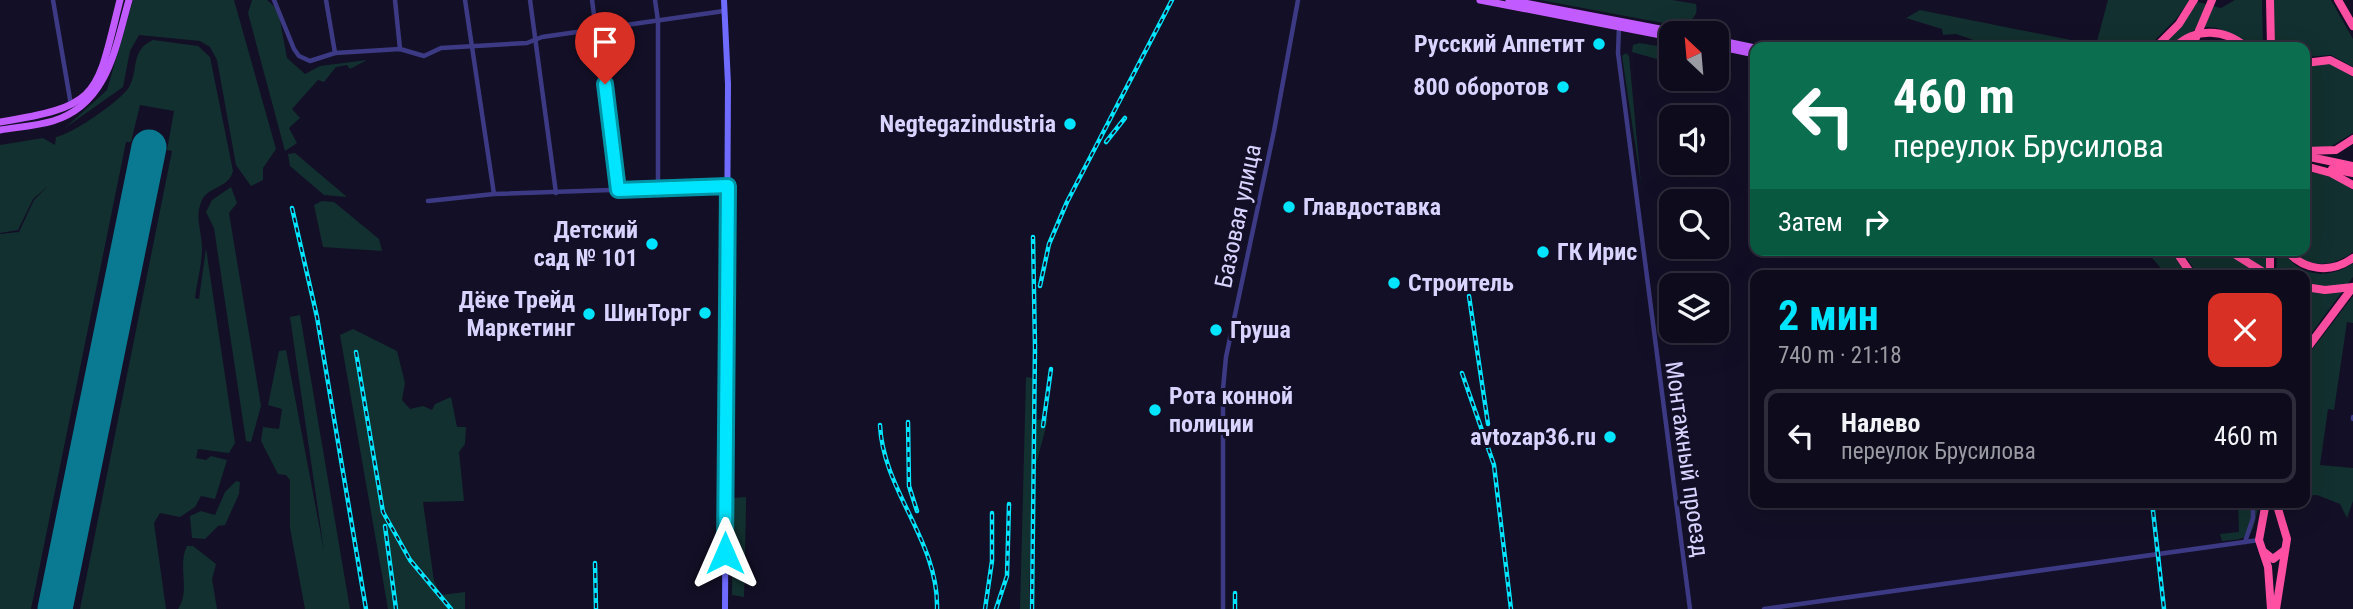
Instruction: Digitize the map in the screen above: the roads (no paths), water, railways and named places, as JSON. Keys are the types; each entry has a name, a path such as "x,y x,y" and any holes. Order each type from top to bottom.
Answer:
{"highway":[{"path":"2161,42 2179,24 2194,0"},
{"path":"2194,42 2212,0"},
{"path":"2268,0 2269,42"},
{"path":"2338,0 2353,26"},
{"path":"2181,42 2189,36 2207,32 2231,36 2239,42"},
{"path":"2310,62 2330,60 2353,72"},
{"path":"2310,153 2336,150 2353,139"},
{"path":"2310,155 2353,166"},
{"path":"2310,166 2353,173"},
{"path":"2310,167 2331,173 2353,185"},
{"path":"2239,256 2263,270"},
{"path":"2291,256 2296,261 2319,269 2338,266 2353,258"},
{"path":"2310,287 2325,290 2353,287"},
{"path":"2310,344 2353,287"},
{"path":"2265,508 2259,540 2268,567 2274,609"},
{"path":"2274,609 2286,546 2278,508"},
{"path":"2259,540 2270,521 2284,528"},
{"path":"2259,540 2267,557 2273,559 2281,555 2286,546"}],"main road":[{"path":"0,122 49,114 71,106 93,87 102,71 120,0"},
{"path":"0,130 53,121 74,112 96,93 108,70 129,0"},
{"path":"723,0 728,186 725,609"},
{"path":"1479,0 1659,30"},
{"path":"1509,0 1659,34"},
{"path":"1729,43 1750,47"},
{"path":"1729,49 1750,53"}],"street":[{"path":"53,0 71,106"},
{"path":"274,0 299,56 310,61 335,53 400,49 424,56 441,48 527,43 535,39 596,28 725,11"},
{"path":"326,0 335,53"},
{"path":"395,0 400,49"},
{"path":"465,0 494,194"},
{"path":"530,0 556,194"},
{"path":"592,0 618,190"},
{"path":"654,0 658,21 658,188"},
{"name":"Базовая улица","path":"1223,609 1226,357 1275,131 1298,0"},
{"name":"Монтажный проезд","path":"1619,24 1618,53 1690,609"},
{"path":"428,201 494,194 556,194 728,186"},
{"path":"2245,542 2253,518 2253,508"},
{"path":"1764,609 2259,540"}],"railway":[{"path":"1040,286 1049,244 1067,202 1172,0"},
{"path":"1106,142 1125,118"},
{"path":"292,208 317,317 366,609"},
{"path":"1032,609 1035,347 1033,237"},
{"path":"1469,296 1488,424"},
{"path":"356,352 383,512 410,560 451,609"},
{"path":"1043,426 1051,369"},
{"path":"1462,373 1494,465 1511,609"},
{"path":"908,422 909,486 917,511"},
{"path":"880,425 890,472 929,561 935,584 937,609"},
{"path":"996,609 1007,576 1009,504"},
{"path":"2153,508 2164,609"},
{"path":"985,609 992,561 992,513"},
{"path":"385,526 396,609"},
{"path":"595,563 596,609"},
{"path":"1235,593 1235,609"}],"place":[{"name":"Русский Аппетит","path":"1599,44"},
{"name":"800 оборотов","path":"1563,87"},
{"name":"Negtegazindustria","path":"1070,124"},
{"name":"Главдоставка","path":"1289,207"},
{"name":"Детский сад № 101","path":"652,244"},
{"name":"ГК Ирис","path":"1543,252"},
{"name":"Строитель","path":"1394,283"},
{"name":"ШинТорг","path":"705,313"},
{"name":"Дёке Трейд Маркетинг","path":"589,314"},
{"name":"Груша","path":"1216,330"},
{"name":"Рота конной полиции","path":"1155,410"},
{"name":"avtozap36.ru","path":"1610,437"}]}
